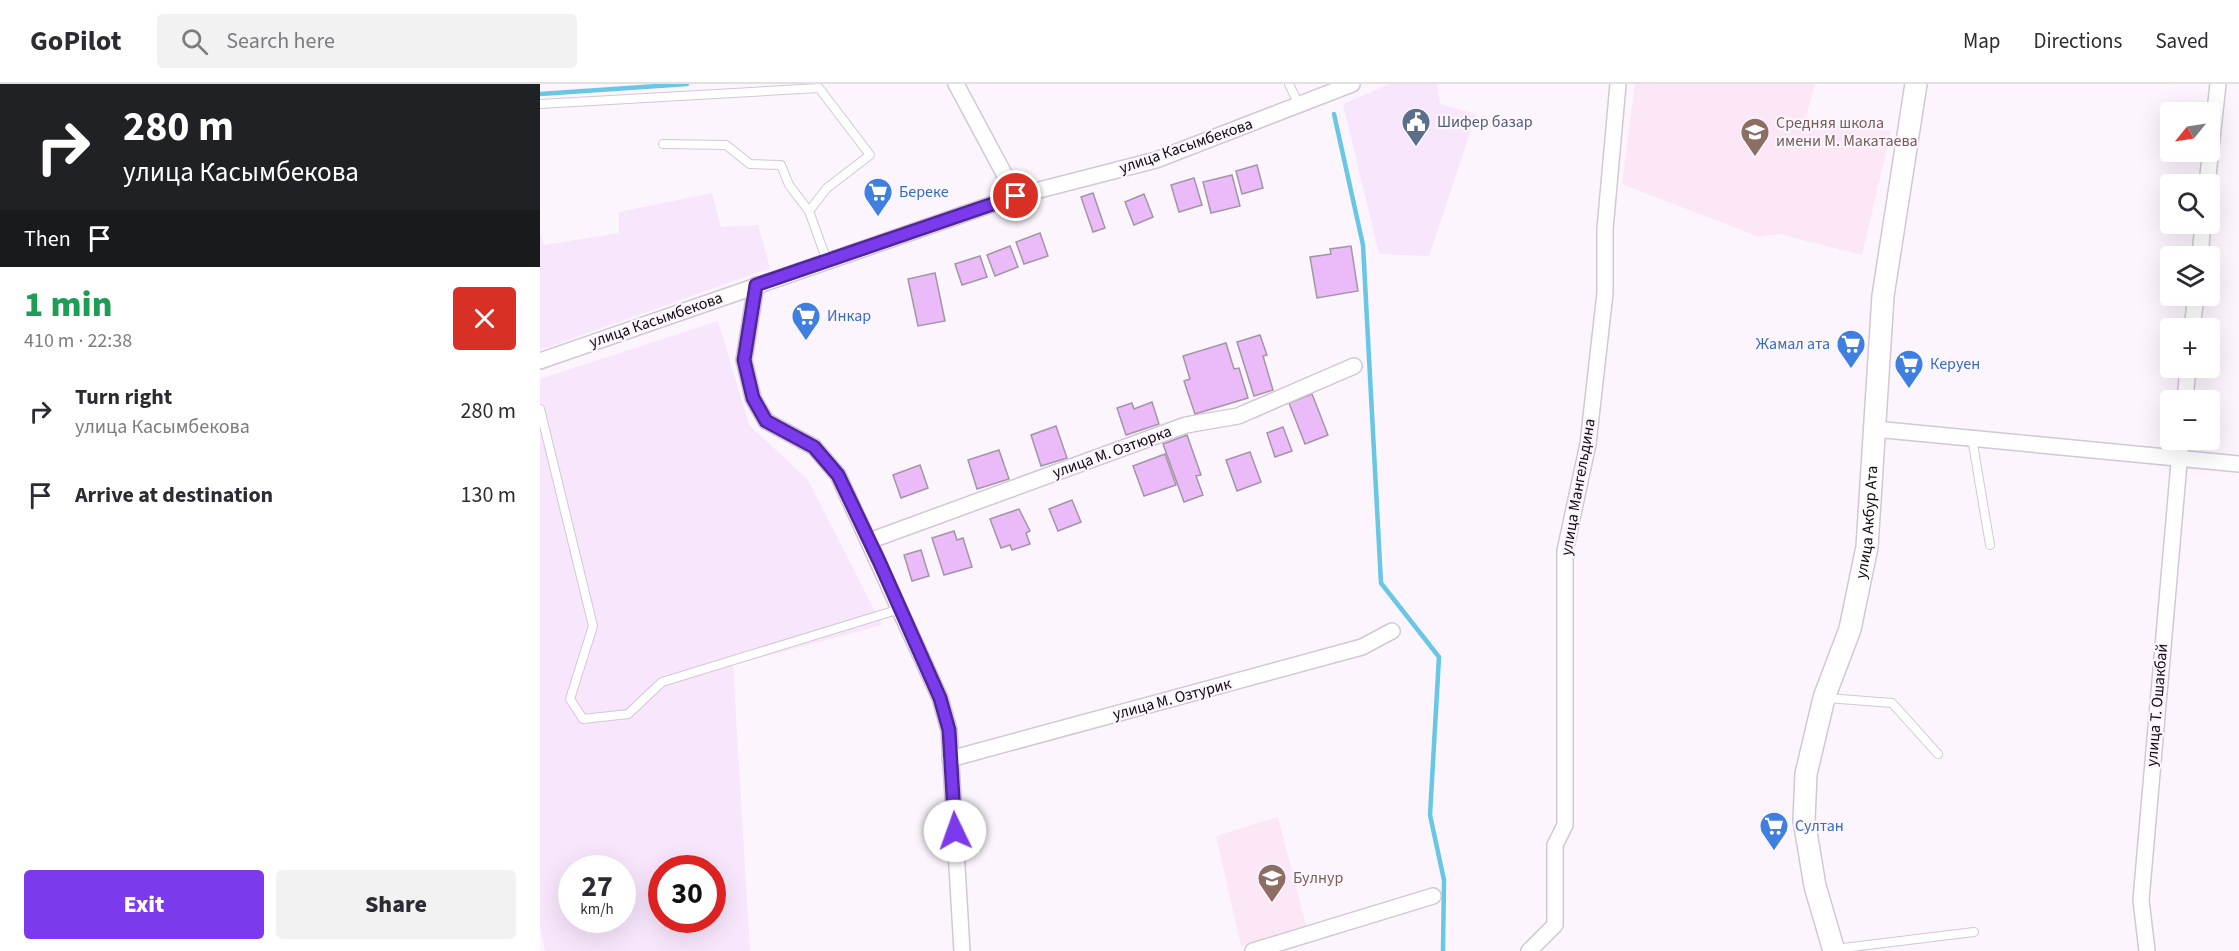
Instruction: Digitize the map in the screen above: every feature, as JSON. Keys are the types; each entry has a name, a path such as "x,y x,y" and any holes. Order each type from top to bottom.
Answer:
{"main road":[{"name":"улица Акбур Ата","path":"1834,950 1815,886 1804,820 1806,774 1824,698 1850,629 1867,547 1883,296 1916,84"}],"street":[{"path":"957,84 1016,196"},
{"name":"улица Касымбекова","path":"540,361 1016,196 1156,160 1352,84"},
{"name":"улица Мангельдина","path":"1529,951 1555,925 1555,845 1565,825 1565,551 1590,433 1605,293 1605,229 1618,84"},
{"path":"2208,174 2218,84"},
{"path":"756,285 744,360 753,398 766,421 814,447 838,475 940,698 949,730 962,951"},
{"name":"улица М. Озтюрка","path":"869,541 1186,425 1238,416 1354,366"},
{"path":"1875,429 2239,464"},
{"name":"улица Т. Ошакбай","path":"2147,951 2141,900 2180,450"},
{"name":"улица М. Озтурик","path":"950,759 1362,647 1392,632"},
{"path":"1253,951 1432,896"}],"lane":[{"path":"1288,84 1300,106"},
{"path":"540,104 819,88 870,155 828,188 809,211"},
{"path":"663,144 726,145 750,164 781,165 789,185 809,211 827,261"},
{"path":"540,409 593,626 570,699 583,718 628,714 663,682 900,609"},
{"path":"1972,438 1990,545"},
{"path":"1824,698 1892,703 1938,754"},
{"path":"1834,950 1974,932"}],"shaded area":[{"name":"Шифер базар","path":"1389,84 1437,84 1440,104 1476,114 1429,256 1379,254 1343,104"},
{"name":"Средняя школа имени М. Макатаева","path":"1635,84 1815,84 1806,118 1891,131 1862,255 1779,234 1759,237 1622,184"},
{"path":"712,193 721,227 758,225 770,268 540,350 540,232 544,245 619,233 619,212"},
{"path":"718,321 749,425 808,480 882,625 733,665 750,951 545,951 540,926 540,379"},
{"path":"1278,817 1307,929 1241,946 1216,836"}],"building":[{"path":"1257,165 1263,188 1242,194 1236,171"},
{"path":"1232,175 1240,206 1211,213 1203,182"},
{"path":"1194,178 1202,205 1179,212 1171,185"},
{"path":"1093,193 1105,228 1093,232 1081,197"},
{"path":"1144,194 1153,217 1134,225 1125,202"},
{"path":"1040,233 1048,256 1024,264 1016,242"},
{"path":"1010,246 1018,267 995,276 987,255"},
{"path":"1351,246 1358,291 1317,298 1310,257 1331,254 1330,249"},
{"path":"980,256 987,277 962,285 955,264"},
{"path":"935,273 945,321 918,326 908,279"},
{"path":"1260,335 1267,355 1263,356 1273,390 1254,396 1237,342"},
{"path":"1226,343 1234,369 1239,368 1248,398 1195,414 1184,381 1190,379 1183,356"},
{"path":"1312,394 1328,435 1305,444 1289,403"},
{"path":"1152,402 1159,424 1126,435 1117,408 1132,403 1134,409"},
{"path":"1056,426 1067,458 1041,466 1031,435"},
{"path":"1283,427 1292,451 1275,457 1267,433"},
{"path":"1187,435 1201,475 1196,476 1203,495 1184,502 1163,444"},
{"path":"999,450 1009,479 977,489 968,460"},
{"path":"1250,452 1261,482 1237,491 1226,460"},
{"path":"1165,454 1176,485 1144,496 1133,466"},
{"path":"920,465 928,488 901,498 893,475"},
{"path":"1072,500 1081,522 1058,531 1049,509"},
{"path":"1019,509 1030,531 1026,533 1030,544 1012,550 1010,545 1001,548 990,519"},
{"path":"954,531 957,540 963,538 972,567 944,575 932,538"},
{"path":"921,550 929,576 912,581 904,555"}],"waterway":[{"path":"540,94 687,84"},
{"path":"1334,114 1363,245 1381,583 1439,657 1430,815 1444,880 1443,951"}],"place":[{"name":"Шифер базар","path":"1416,148"},
{"name":"Средняя школа имени М. Макатаева","path":"1755,158"},
{"name":"Береке","path":"878,218"},
{"name":"Инкар","path":"806,342"},
{"name":"Жамал ата","path":"1851,370"},
{"name":"Керуен","path":"1909,390"},
{"name":"Султан","path":"1774,852"},
{"name":"Булнур","path":"1272,904"}],"route":[{"path":"955,831 949,730 940,698 838,475 814,447 766,421 753,398 744,360 756,285 1016,196"}]}
